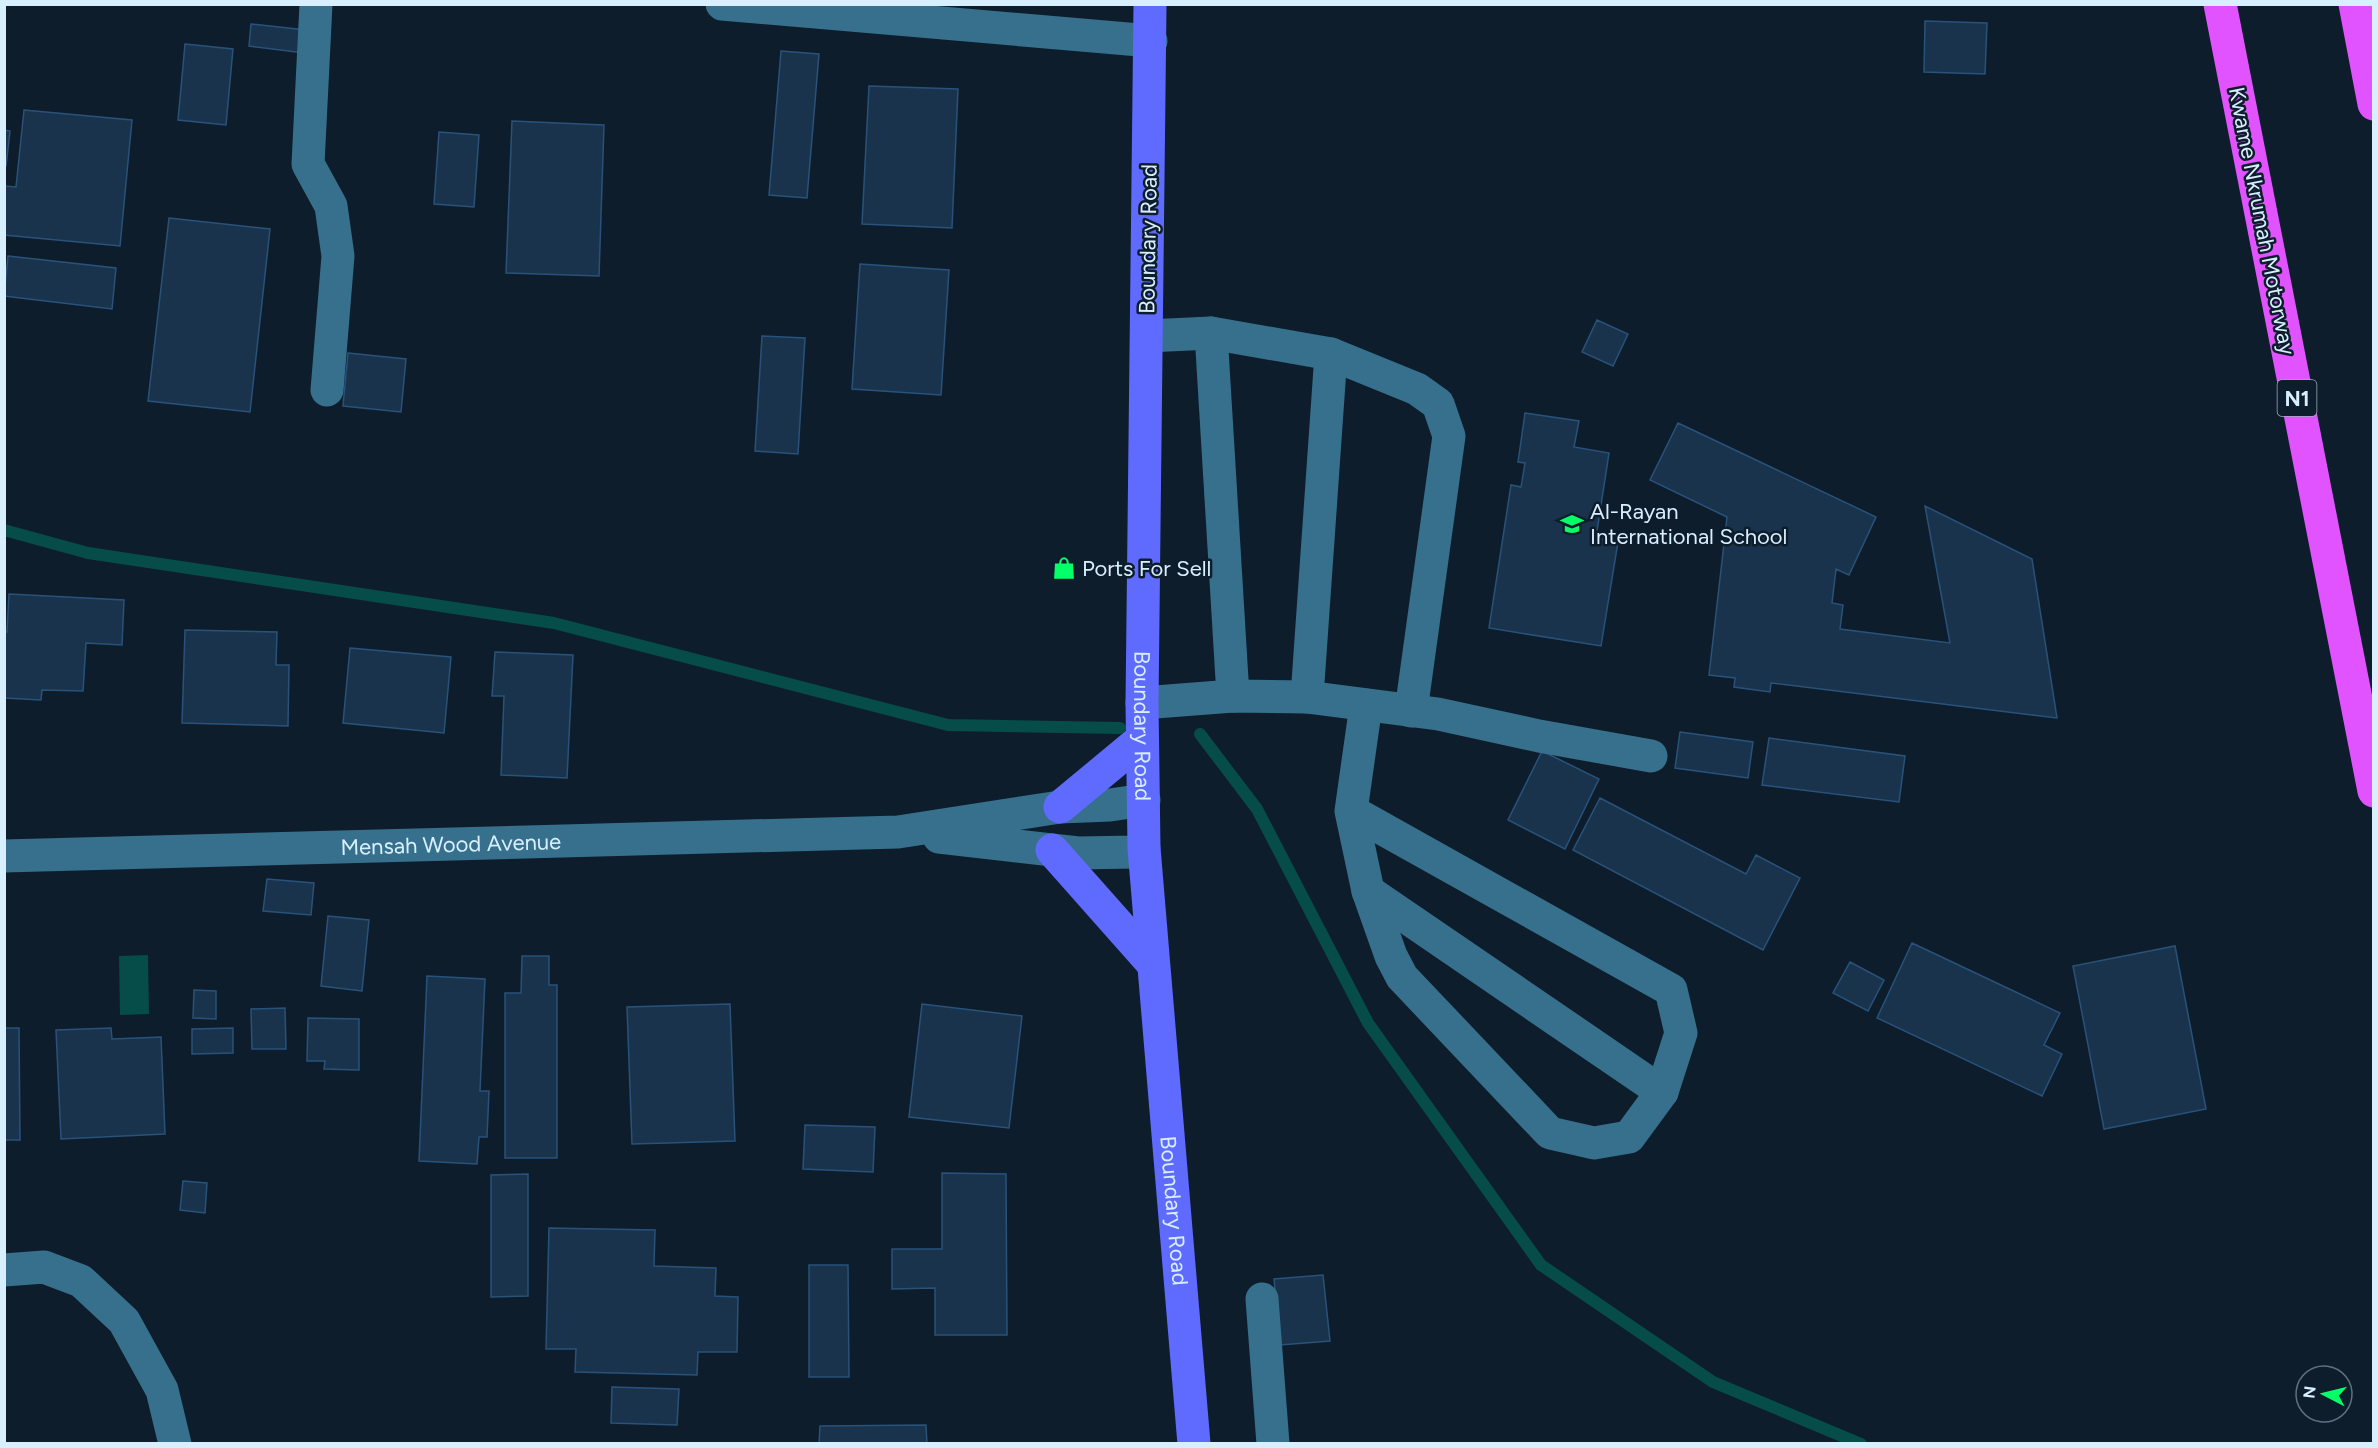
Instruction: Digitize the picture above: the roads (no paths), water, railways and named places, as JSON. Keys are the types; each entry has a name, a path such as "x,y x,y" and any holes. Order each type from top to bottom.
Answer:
{"highway":[{"name":"Kwame Nkrumah Motorway","path":"2220,4 2373,791"},
{"path":"2355,4 2373,104"}],"main road":[{"name":"Boundary Road","path":"1150,4 1142,703 1144,848 1194,1443"},
{"path":"1060,807 1142,739"},
{"path":"1052,850 1153,964"}],"street":[{"path":"316,4 308,164 331,206 338,256 327,390"},
{"path":"722,4 1151,41"},
{"path":"1147,336 1211,333 1331,354 1417,389 1438,404 1449,436 1411,711"},
{"path":"1211,333 1233,696"},
{"path":"1307,697 1331,354"},
{"path":"1142,703 1233,696 1307,697 1438,714 1539,736 1651,756"},
{"path":"1352,811 1671,990 1681,1033 1662,1092 1629,1137 1594,1143 1550,1133 1402,977 1391,957 1368,891 1352,811 1366,705"},
{"name":"Mensah Wood Avenue","path":"4,856 898,832 1060,807 1110,805 1144,800"},
{"name":"Mensah Wood Avenue","path":"898,832 1077,854 1135,852 1144,848"},
{"path":"1368,891 1662,1092"},
{"path":"4,1270 44,1267 81,1281 124,1321 162,1390 175,1443"},
{"path":"1262,1299 1273,1443"}],"waterway":[{"path":"4,530 88,553 554,623 948,725 1120,728"},
{"path":"1200,734 1257,809 1368,1023 1541,1265 1713,1382 1861,1444"}],"place":[{"name":"Al-Rayan International School","path":"1572,524"},
{"name":"Ports For Sell","path":"1064,568"}]}
